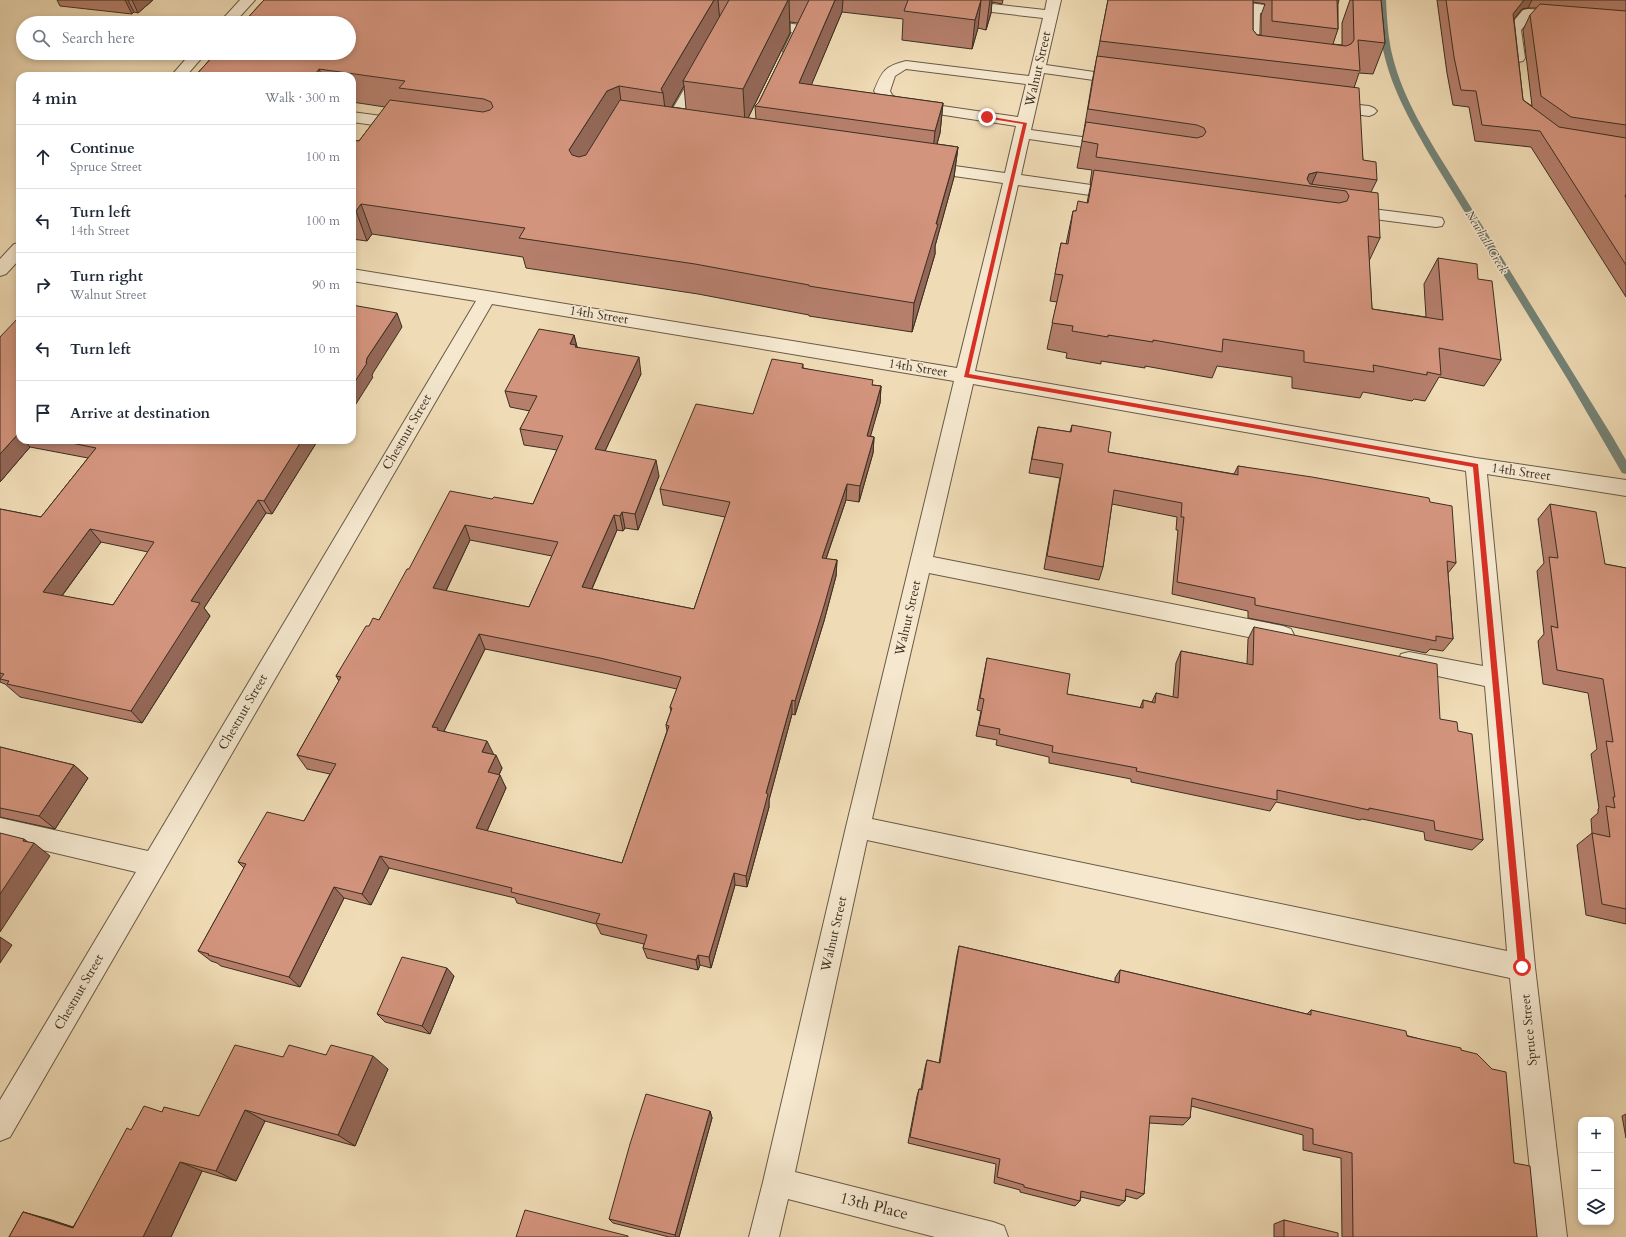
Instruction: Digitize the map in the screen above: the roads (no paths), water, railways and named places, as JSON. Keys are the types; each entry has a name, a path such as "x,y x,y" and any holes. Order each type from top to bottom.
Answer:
{"street":[{"path":"233,16 248,0"},
{"path":"922,0 1053,8"},
{"path":"1186,0 1304,14"},
{"name":"Walnut Street","path":"764,1237 778,1182 858,827 1053,8"},
{"path":"1252,54 1254,8"},
{"path":"1520,76 1514,29 1528,13 1574,16"},
{"path":"747,21 801,29 784,63"},
{"path":"182,72 193,60"},
{"path":"1128,149 897,104 887,98 882,91 888,73 896,68 906,65 1132,82"},
{"path":"662,129 703,130 674,120 705,66"},
{"path":"1314,104 1369,111"},
{"path":"356,118 422,126"},
{"path":"913,165 1014,173 1133,189"},
{"path":"1335,209 1436,222"},
{"path":"0,270 16,252"},
{"name":"14th Street","path":"356,276 966,376 1476,465 1618,486"},
{"name":"Chestnut Street","path":"0,1128 487,297"},
{"name":"Spruce Street","path":"1476,465 1522,967 1552,1237"},
{"path":"921,563 1301,639"},
{"path":"1387,656 1496,678"},
{"path":"858,827 1522,967"},
{"path":"0,829 154,864"},
{"name":"13th Place","path":"778,1182 993,1237"}],"waterway":[{"name":"Newhall Creek","path":"1382,0 1385,41 1391,66 1399,87 1419,128 1441,167 1590,408 1626,470"}]}
